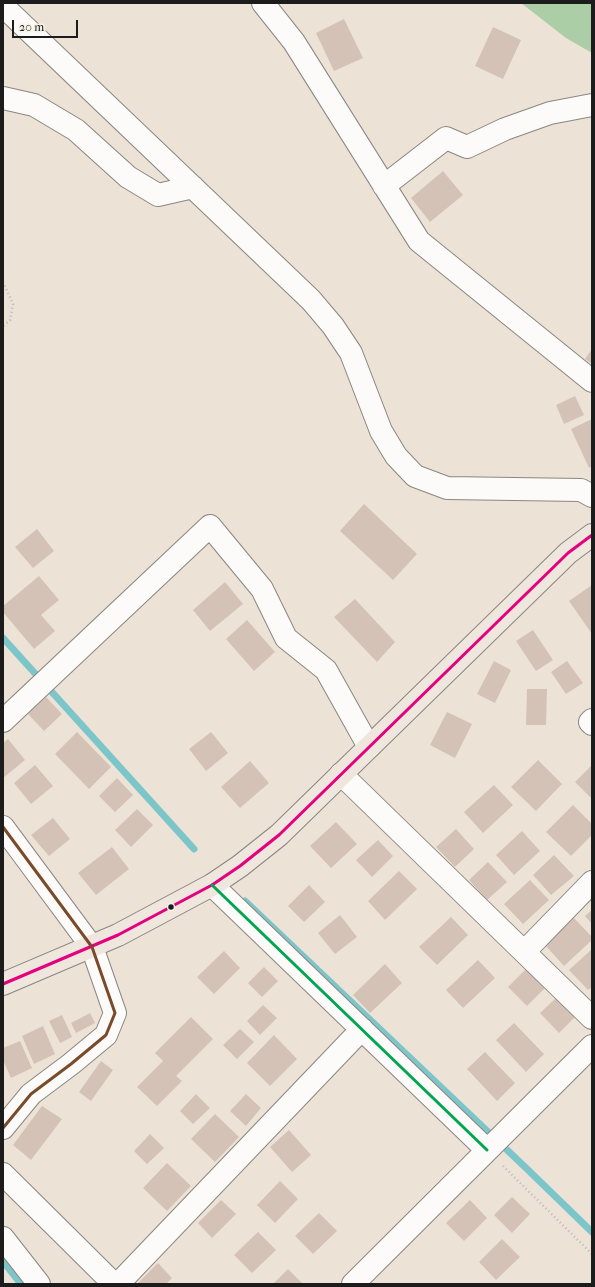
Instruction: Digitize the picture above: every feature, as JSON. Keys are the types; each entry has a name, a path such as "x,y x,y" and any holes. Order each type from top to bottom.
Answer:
{"main road":[{"path":"3,984 118,935 212,885 240,866 279,835 568,553 592,535"}],"street":[{"path":"263,3 294,42 419,241 592,381"},
{"path":"3,6 311,300 334,326 352,352 381,431 396,456 416,476 447,488 581,490 592,496"},
{"path":"3,98 34,105 76,130 128,176 158,195 193,187"},
{"path":"384,186 446,138 467,147 505,129 550,113 592,105"},
{"path":"3,721 210,526 262,589 286,638 326,670 369,747"},
{"path":"592,720 590,722 592,724"},
{"path":"341,774 592,1018"},
{"path":"3,827 92,947 116,1013 106,1035 31,1094 3,1128"},
{"path":"524,952 592,882"},
{"path":"212,885 487,1150"},
{"path":"118,1284 362,1029"},
{"path":"354,1284 592,1046"},
{"path":"3,1174 114,1284"},
{"path":"3,1238 39,1284"}],"path":[{"path":"3,282 13,304 10,320 3,326"},
{"path":"487,1150 592,1254"}],"green space":[{"path":"521,3 592,3 592,53 566,38"}],"building":[{"path":"344,19 363,58 334,71 316,33"},
{"path":"493,27 521,40 503,79 475,66"},
{"path":"443,171 463,195 430,222 411,198"},
{"path":"592,349 592,364 585,359"},
{"path":"575,396 584,415 564,424 556,405"},
{"path":"592,419 592,466 589,468 571,429"},
{"path":"364,504 417,554 393,580 340,531"},
{"path":"37,529 54,551 33,568 15,547"},
{"path":"39,576 59,600 41,615 55,631 34,649 3,612 3,606"},
{"path":"225,582 243,604 210,631 193,610"},
{"path":"592,585 592,634 569,601"},
{"path":"355,599 395,642 377,662 334,617"},
{"path":"247,620 275,652 254,671 226,639"},
{"path":"533,630 553,660 536,671 516,641"},
{"path":"494,661 511,670 495,703 477,694"},
{"path":"567,661 583,683 566,694 551,672"},
{"path":"527,689 547,689 546,725 526,725"},
{"path":"46,697 62,714 44,731 28,714"},
{"path":"447,712 472,724 455,758 430,745"},
{"path":"77,732 111,767 89,789 55,754"},
{"path":"211,732 228,753 206,771 189,749"},
{"path":"8,739 25,760 3,778 3,743"},
{"path":"538,760 562,784 536,811 511,787"},
{"path":"250,761 269,783 240,808 221,787"},
{"path":"35,765 53,786 31,804 14,783"},
{"path":"592,765 592,799 575,782"},
{"path":"117,778 133,795 115,812 99,796"},
{"path":"494,785 513,805 483,833 464,812"},
{"path":"573,805 592,824 592,835 571,856 546,832"},
{"path":"137,809 153,825 131,847 115,830"},
{"path":"53,818 70,839 49,856 31,835"},
{"path":"336,822 357,844 331,868 310,846"},
{"path":"456,829 474,849 455,867 436,847"},
{"path":"522,831 540,851 514,875 496,855"},
{"path":"378,840 393,856 372,877 356,860"},
{"path":"112,847 129,869 96,895 78,873"},
{"path":"554,855 574,876 551,895 533,875"},
{"path":"488,862 507,882 487,900 469,880"},
{"path":"399,871 417,889 385,920 368,901"},
{"path":"530,880 549,900 523,924 504,904"},
{"path":"309,885 325,902 304,922 288,906"},
{"path":"592,910 592,924 585,916"},
{"path":"340,915 357,937 335,954 318,933"},
{"path":"451,917 468,935 437,965 419,947"},
{"path":"574,918 592,937 592,940 564,966 545,945"},
{"path":"592,949 592,987 588,990 569,970"},
{"path":"224,951 240,968 214,994 197,977"},
{"path":"478,960 495,978 463,1008 446,990"},
{"path":"385,964 402,983 370,1013 353,995"},
{"path":"264,967 278,981 262,997 248,983"},
{"path":"526,969 545,988 527,1006 508,987"},
{"path":"558,996 577,1015 559,1033 540,1013"},
{"path":"263,1005 277,1018 260,1035 247,1021"},
{"path":"90,1013 95,1023 76,1033 71,1023"},
{"path":"62,1015 72,1037 60,1043 49,1021"},
{"path":"191,1017 213,1039 176,1076 182,1081 157,1106 137,1087 163,1061 155,1053"},
{"path":"514,1023 544,1054 526,1072 496,1040"},
{"path":"43,1026 55,1054 34,1064 22,1036"},
{"path":"240,1029 254,1042 237,1059 223,1045"},
{"path":"274,1035 297,1059 270,1086 247,1063"},
{"path":"20,1041 32,1068 11,1078 3,1060 3,1048"},
{"path":"485,1052 515,1083 497,1101 467,1069"},
{"path":"101,1061 113,1070 91,1101 79,1092"},
{"path":"196,1094 210,1108 193,1124 180,1111"},
{"path":"246,1094 261,1108 246,1126 230,1111"},
{"path":"42,1106 62,1119 31,1160 13,1145"},
{"path":"215,1114 239,1137 215,1162 191,1139"},
{"path":"289,1130 311,1155 292,1172 270,1147"},
{"path":"150,1134 164,1148 147,1164 134,1151"},
{"path":"167,1163 191,1186 167,1211 143,1188"},
{"path":"280,1181 298,1199 275,1223 257,1205"},
{"path":"512,1197 530,1214 512,1233 494,1215"},
{"path":"221,1200 236,1214 212,1238 198,1223"},
{"path":"470,1200 487,1218 464,1241 446,1223"},
{"path":"319,1213 337,1231 313,1254 295,1236"},
{"path":"258,1232 276,1250 252,1273 234,1255"},
{"path":"502,1239 520,1257 496,1280 479,1262"},
{"path":"158,1263 172,1278 166,1284 137,1284"},
{"path":"288,1269 303,1284 273,1284"}],"waterway":[{"path":"3,638 194,849"},
{"path":"245,901 592,1232"},
{"path":"3,1261 21,1284"}],"transit line":[{"path":"3,984 118,935 212,885 240,866 279,835 568,553 592,535"},
{"path":"3,827 92,947 115,1013 106,1035 31,1094 3,1128"},
{"path":"212,885 487,1150"}]}
